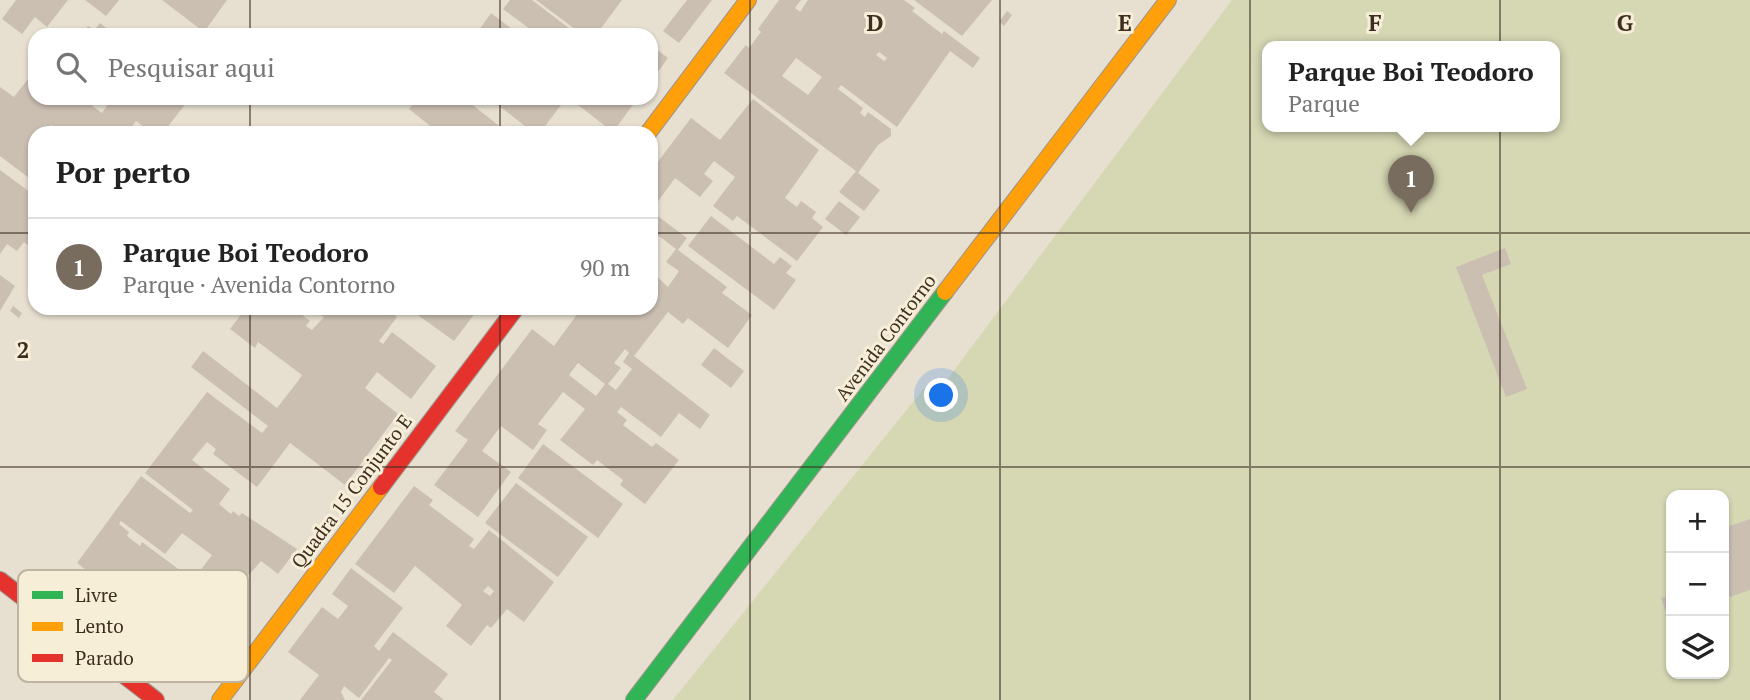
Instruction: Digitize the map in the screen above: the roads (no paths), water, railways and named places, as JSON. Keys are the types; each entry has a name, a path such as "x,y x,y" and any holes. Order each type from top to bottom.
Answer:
{"street":[{"path":"653,126 748,0"},
{"name":"Avenida Contorno","path":"634,700 1168,0"},
{"name":"Quadra 15 Conjunto E","path":"248,663 511,315"},
{"path":"0,580 18,594"},
{"path":"133,682 156,700"},
{"name":"Quadra 15 Conjunto E","path":"220,700 234,682"}],"place":[{"name":"Parque Boi Teodoro","path":"1411,213"}]}
